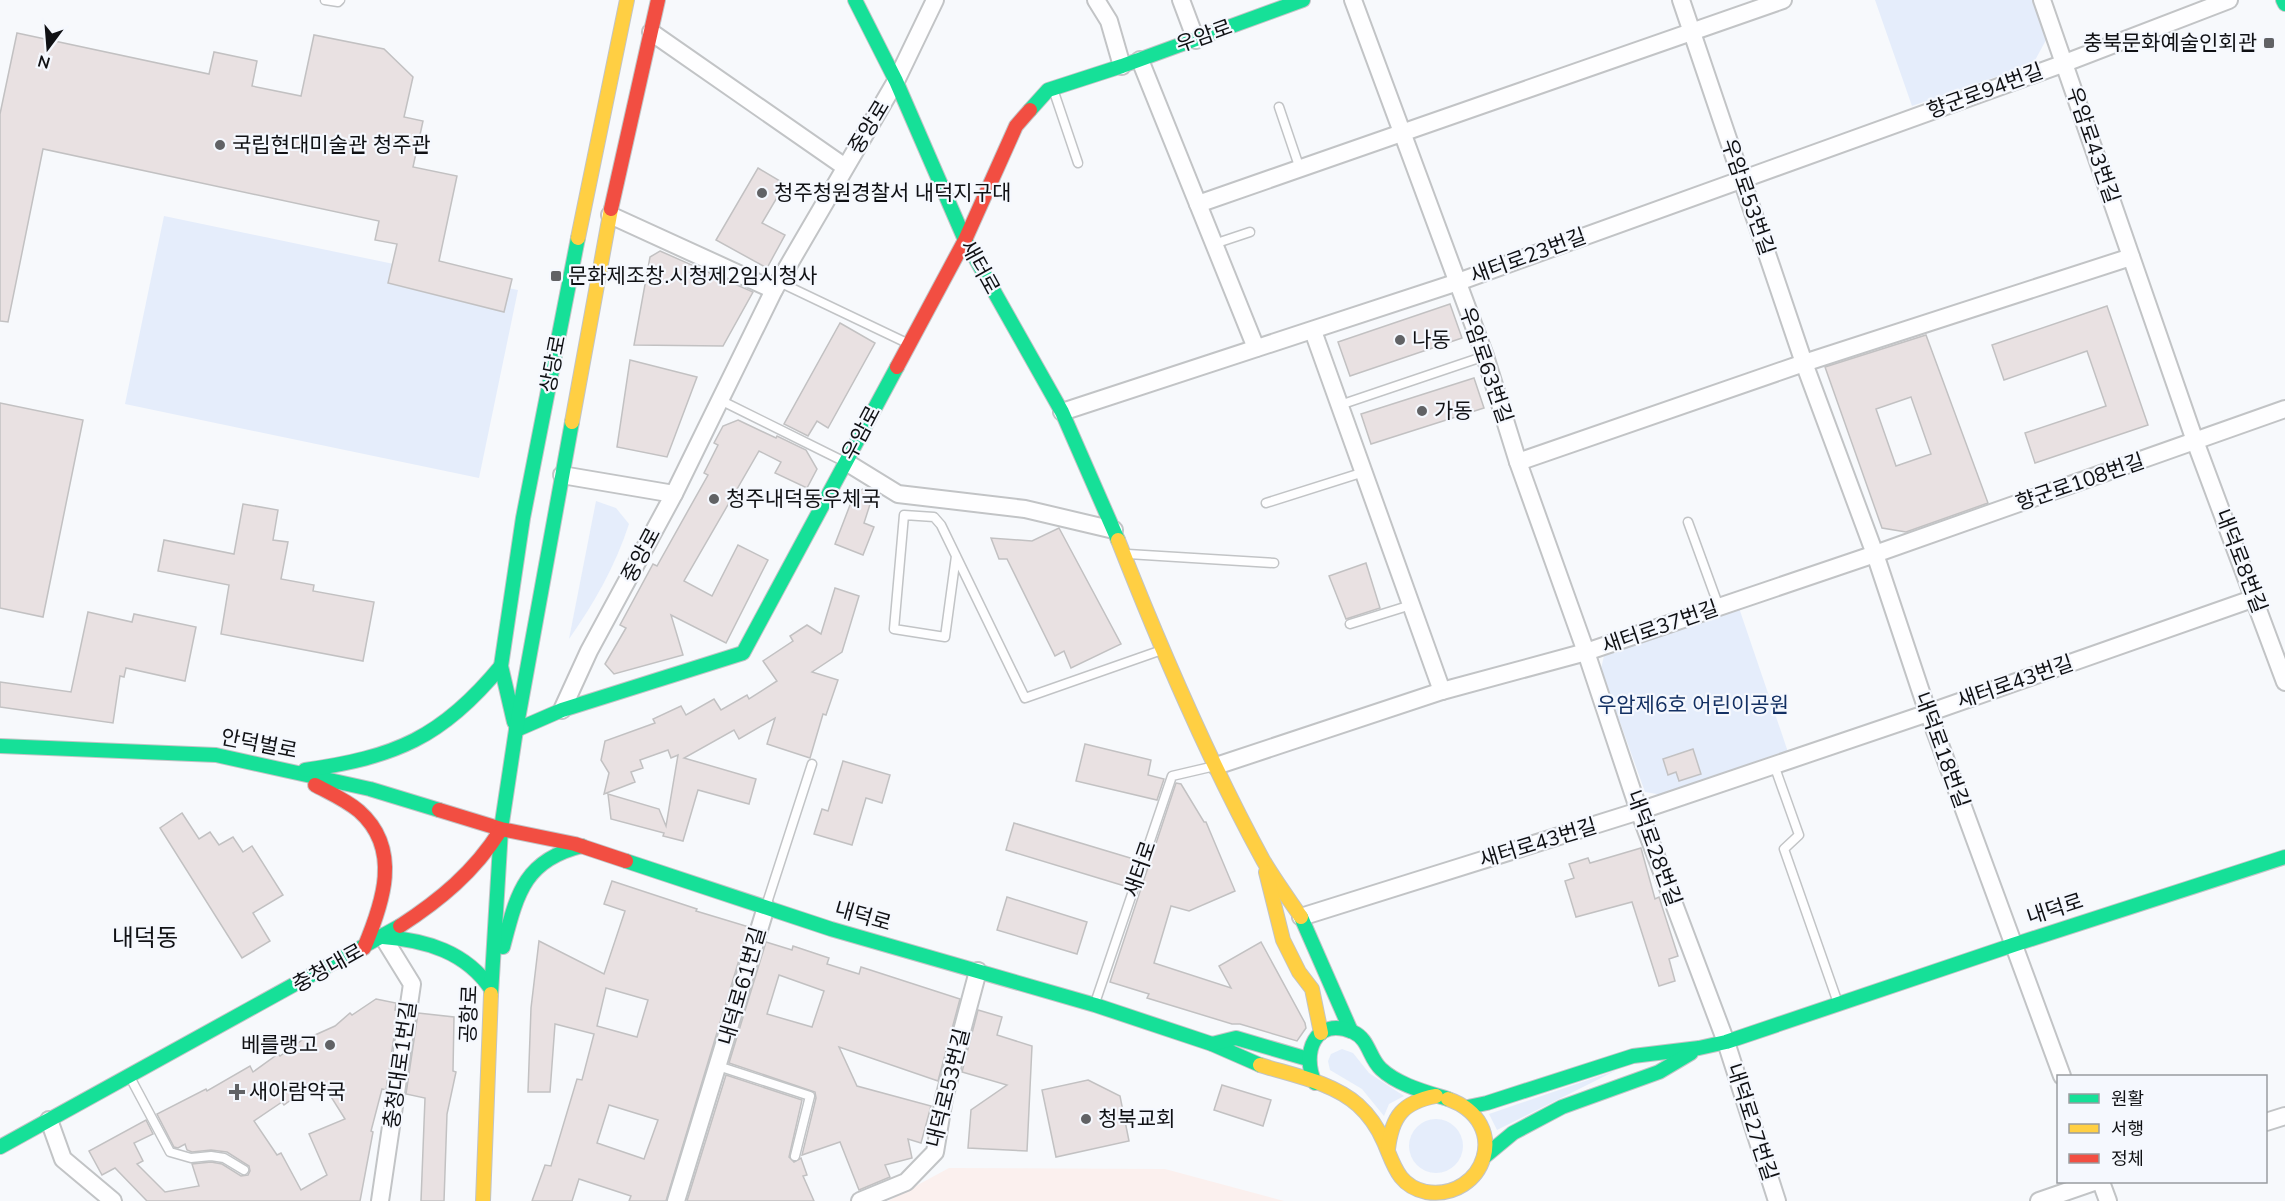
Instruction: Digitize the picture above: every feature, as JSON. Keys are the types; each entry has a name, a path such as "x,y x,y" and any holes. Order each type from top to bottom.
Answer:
{"street":[{"name":"상당로","path":"516,730 501,666 523,518 627,0"},
{"name":"상당로","path":"501,829 516,730 610,215 658,0"},
{"name":"새터로","path":"855,0 897,81 965,240 1062,412 1114,530 1162,650 1216,766 1264,861"},
{"name":"중앙로","path":"562,710 590,651 674,494 777,286 897,81 935,0"},
{"path":"1096,0 1109,21 1122,66"},
{"path":"1181,0 1196,40"},
{"name":"우암로","path":"516,730 562,710 742,652 965,240 1016,126 1048,90 1140,60 1302,0"},
{"name":"우암로63번길","path":"1353,0 1485,356 1518,462 1586,652"},
{"name":"우암로53번길","path":"1681,0 1804,363 1875,554"},
{"path":"1198,204 1783,0"},
{"name":"우암로43번길","path":"2042,0 2195,441"},
{"name":"향군로94번길","path":"1741,179 2065,63 2229,0"},
{"path":"651,32 845,167"},
{"path":"1140,60 1256,348"},
{"name":"새터로23번길","path":"1062,412 1458,282 1741,179"},
{"path":"610,215 777,286"},
{"path":"1518,462 1804,363 2131,257"},
{"path":"1313,330 1442,691"},
{"name":"향군로108번길","path":"1875,554 2285,409"},
{"name":"내덕로8번길","path":"2195,441 2285,681"},
{"path":"846,462 898,494 1025,509 1114,530"},
{"path":"562,475 674,494"},
{"name":"새터로37번길","path":"1216,766 1442,691 1586,652 1875,554"},
{"name":"내덕로18번길","path":"1875,554 1928,713 2061,1075"},
{"name":"새터로43번길","path":"1302,917 1639,811 1928,713 2255,598"},
{"name":"내덕로28번길","path":"1586,652 1639,811 1726,1042"},
{"path":"292,772 372,757 408,744 452,717 501,666"},
{"name":"안덕벌로","path":"0,746 216,755 370,789 501,829"},
{"path":"292,772 346,802 365,817 380,843 386,885 379,912 364,948"},
{"name":"내덕로","path":"501,829 582,846 831,929 1095,1005 1212,1044 1230,1055 1315,1083 1349,1098 1365,1111 1388,1149"},
{"name":"충청대로","path":"0,1147 383,938 431,908 489,850 501,829"},
{"name":"공항로","path":"483,1201 491,989 501,829"},
{"path":"491,989 516,903 528,879 543,861 582,846"},
{"name":"내덕로","path":"1699,1048 1726,1042 2013,945 2285,857"},
{"path":"1264,861 1302,917 1351,1031"},
{"path":"1264,861 1283,940 1299,972 1312,989 1321,1033"},
{"name":"내덕로61번길","path":"676,1201 766,907"},
{"path":"383,938 412,941 461,958 484,976 491,989"},
{"name":"충청대로1번길","path":"380,1201 412,984 383,938"},
{"name":"내덕로53번길","path":"860,1201 906,1182 935,1152 944,1098 978,971"},
{"path":"1315,1083 1309,1071 1308,1059 1311,1044 1321,1033 1332,1028 1351,1031 1364,1038 1380,1068 1402,1082 1436,1096 1454,1099 1468,1107 1478,1119 1485,1134 1486,1149 1467,1201"},
{"path":"1212,1044 1236,1038 1308,1059"},
{"name":"내덕로27번길","path":"1726,1042 1778,1201"},
{"path":"1468,1107 1633,1056 1699,1048"},
{"path":"1484,1157 1513,1133 1562,1107 1659,1072 1699,1048"},
{"path":"1422,1201 1414,1189 1401,1179 1392,1165 1388,1149 1389,1133 1396,1118 1407,1106 1422,1098 1436,1096"},
{"path":"2267,1121 2285,1116"},
{"path":"49,1120 63,1159 113,1201"},
{"path":"1414,1189 1431,1194 1446,1193 1461,1188 1474,1178"},
{"path":"2038,1201 2091,1183"},
{"path":"2101,1183 2108,1201"}],"lane":[{"path":"325,0 338,2 340,0"},
{"path":"1053,89 1078,163"},
{"path":"1279,107 1300,169"},
{"path":"1214,244 1250,232"},
{"path":"777,286 910,344"},
{"path":"1340,405 1485,356"},
{"path":"720,400 846,462"},
{"path":"1266,503 1364,472"},
{"path":"956,556 945,637 894,629 904,515 934,517 941,525 1025,698 1162,650"},
{"path":"1688,522 1719,607"},
{"path":"1124,554 1274,563"},
{"path":"1350,624 1411,605"},
{"path":"766,907 812,764"},
{"path":"1774,765 1800,835 1784,849 1838,1004"},
{"name":"새터로","path":"1095,1005 1172,776 1216,766"},
{"name":"내덕로61번길","path":"718,1066 810,1096 795,1156"},
{"path":"129,1076 170,1152 191,1158 211,1156 224,1158 244,1170"}],"shaded area":[{"path":"949,1168 1165,1169 1284,1201 888,1201"}],"green space":[{"path":"1875,0 2034,0 2046,40 2033,64 1912,106"},
{"path":"164,216 518,290 479,478 125,404"},
{"path":"596,501 616,508 629,524 603,584 569,639"},
{"name":"우암제6호 어린이공원","path":"1738,605 1788,752 1663,795 1645,792 1601,669 1605,651"},
{"path":"1342,1049 1353,1053 1369,1073 1404,1096 1389,1104 1384,1116 1362,1089 1330,1070 1328,1061 1331,1054"},
{"path":"1617,1070 1497,1130 1489,1114"},
{"path":"1436,1119 1446,1121 1455,1127 1461,1136 1463,1146 1461,1156 1455,1165 1446,1171 1436,1173 1426,1171 1417,1165 1411,1156 1409,1146 1411,1136 1417,1127 1426,1121"}],"building":[{"name":"국립현대미술관 청주관","path":"17,33 209,74 214,52 257,61 252,86 301,96 314,35 384,49 413,77 404,117 423,121 413,167 457,176 439,261 512,279 504,312 388,283 397,244 375,240 379,221 43,149 8,322 0,321 0,114"},
{"path":"758,168 785,184 762,223 785,235 767,268 716,240"},
{"path":"660,251 753,292 723,346 634,345 650,257"},
{"name":"나동","path":"1450,304 1462,338 1350,376 1338,342"},
{"path":"2107,306 2148,425 2035,463 2025,433 2106,406 2087,351 2004,380 1992,345"},
{"path":"840,323 875,343 828,428 817,421 808,436 784,424"},
{"path":"1926,335 1988,503 1906,532 1882,528 1825,367","holes":["1911,397 1931,454 1896,466 1876,409"]},
{"path":"630,360 697,377 667,457 617,447"},
{"name":"가동","path":"1474,378 1484,408 1371,444 1361,414"},
{"path":"0,403 83,420 43,617 0,608"},
{"path":"738,420 806,450 817,469 807,488 775,473 781,462 759,451 684,581 712,596 738,545 768,560 726,643 671,615 683,655 614,674 605,664 626,628 620,625 653,564 657,566 708,475 704,473 718,445 714,443 723,426"},
{"path":"866,488 873,495 864,523 874,527 863,555 835,544 855,492"},
{"path":"243,504 278,510 273,540 288,542 281,579 314,585 313,591 374,602 363,661 221,634 229,585 158,571 164,540 234,554"},
{"path":"1059,528 1121,644 1071,668 1064,651 1055,656 1007,559 999,559 991,538 1032,541"},
{"path":"1366,563 1380,608 1346,619 1329,576"},
{"path":"835,588 859,596 842,652 812,672 838,680 826,715 823,714 810,758 767,744 775,718 739,739 734,730 684,758 756,779 749,804 698,790 683,841 663,836 664,833 611,819 608,794 659,809 666,826 678,755 671,758 668,750 640,760 643,768 631,772 635,782 604,794 609,773 601,760 605,741 655,723 653,719 681,706 686,715 714,699 721,710 747,695 749,699 777,681 763,661 793,641 790,636 807,625 821,634"},
{"path":"88,612 132,622 134,614 196,627 185,681 126,668 124,677 120,676 113,723 0,707 0,682 71,692"},
{"path":"1085,744 1151,760 1148,775 1164,779 1157,800 1076,781"},
{"path":"1693,749 1701,774 1679,781 1676,772 1668,775 1663,759"},
{"path":"843,761 890,775 882,803 866,798 852,845 814,834 822,809 828,811"},
{"path":"1176,783 1181,784 1206,822 1235,891 1189,911 1171,906 1154,963 1231,988 1219,966 1261,942 1305,1023 1306,1028 1297,1041 1147,998 1149,994 1110,982"},
{"path":"182,813 199,839 210,832 219,845 233,837 243,852 252,846 283,895 253,913 270,941 242,958 160,828"},
{"path":"1014,823 1137,860 1128,887 1006,850"},
{"path":"1641,848 1655,899 1659,897 1678,956 1669,959 1675,981 1659,986 1632,902 1576,917 1565,881 1574,878 1569,864 1588,858 1590,863"},
{"path":"612,881 749,927 666,1201 629,1201 631,1196 579,1179 572,1201 532,1201 545,1165 551,1166 577,1079 582,1080 594,1034 555,1024 550,1092 528,1092 531,1008 539,941 604,974 625,911 604,904","holes":["606,988 648,1000 637,1037 597,1026","609,1105 658,1120 644,1159 597,1143"]},
{"path":"1007,897 1087,922 1077,954 997,930"},
{"path":"766,942 792,950 793,946 829,958 827,964 859,974 861,967 960,999 938,1081 839,1047 857,1086 931,1106 921,1143 908,1139 912,1158 885,1165 890,1177 859,1190 840,1142 802,1155 816,1098 815,1092 729,1063","holes":["779,975 824,991 812,1027 767,1014"]},
{"path":"376,999 396,1003 395,1010 398,1010 386,1090 382,1089 371,1131 373,1132 360,1201 147,1201 115,1168 102,1175 89,1151 146,1120 153,1134 134,1143 143,1161 137,1164 165,1192 199,1186 192,1164 211,1162 222,1164 241,1176 248,1175 249,1166 227,1152 211,1150 192,1152 187,1150 185,1144 178,1148 174,1147 157,1114 206,1089 207,1091 250,1066 253,1072 305,1038 335,1026 350,1013 352,1015","holes":["310,1086 316,1094 325,1087 345,1119 309,1134 327,1175 301,1190 281,1153 277,1155 254,1121 282,1102 284,1105"]},
{"path":"978,1010 1002,1017 997,1035 1032,1046 1027,1151 968,1148 971,1110 1007,1085 962,1072"},
{"path":"418,1013 454,1017 453,1071 456,1072 447,1114 444,1201 421,1201 425,1098 406,1094"},
{"path":"726,1075 802,1100 789,1157 794,1162 801,1158 807,1175 803,1176 814,1201 687,1201"},
{"name":"청북교회","path":"1088,1080 1120,1096 1129,1141 1056,1157 1042,1090"},
{"path":"1222,1085 1271,1100 1263,1126 1214,1110"}],"traffic: fast":[{"path":"855,0 896,81 965,240 1062,412 1118,540"},
{"path":"1030,110 1048,90 1122,66 1303,0"},
{"path":"2283,0 2285,4"},
{"path":"514,722 501,666 523,518 578,238"},
{"path":"516,730 562,710 743,653 897,367"},
{"path":"491,994 501,829 516,730 572,422"},
{"path":"305,770 365,758 415,740 458,711 501,666"},
{"path":"0,746 216,755 370,789 439,810"},
{"path":"503,947 519,895 535,870 547,860 582,846"},
{"path":"1468,1107 1633,1056 1699,1048 1726,1042 2013,945 2285,857"},
{"path":"626,861 831,929 1095,1005 1212,1044 1260,1065"},
{"path":"1301,917 1351,1031"},
{"path":"0,1147 400,926"},
{"path":"383,937 414,941 444,950 470,966 491,989"},
{"path":"1315,1083 1310,1060 1314,1040 1329,1029 1340,1028 1358,1035 1366,1044 1377,1065 1388,1075 1413,1087 1448,1099"},
{"path":"1212,1044 1236,1038 1308,1059"},
{"path":"1484,1157 1513,1133 1562,1107 1659,1072 1691,1053"}],"traffic: slow":[{"path":"578,238 627,0"},
{"path":"572,422 611,209"},
{"path":"1118,540 1168,662 1223,782 1263,860 1301,917"},
{"path":"1266,872 1283,940 1299,972 1312,989 1321,1033"},
{"path":"483,1201 491,994"},
{"path":"1260,1065 1324,1085 1348,1097 1366,1113 1376,1127 1403,1180 1426,1192 1447,1192 1463,1184 1476,1173 1483,1158 1485,1141 1480,1124 1468,1110 1448,1099"},
{"path":"1388,1149 1396,1119 1401,1112 1415,1102 1436,1096"}],"traffic: jam":[{"path":"611,209 658,0"},
{"path":"897,367 965,240 1016,126 1030,110"},
{"path":"315,785 359,811 372,826 381,842 385,877 377,913 364,948"},
{"path":"439,810 501,829 575,844 626,861"},
{"path":"400,926 455,884 479,859 500,831"}],"place":[{"name":"충북문화예술인회관","path":"2269,43"},
{"name":"국립현대미술관 청주관","path":"220,145"},
{"name":"청주청원경찰서 내덕지구대","path":"762,193"},
{"name":"문화제조창.시청제2임시청사","path":"556,276"},
{"name":"나동","path":"1400,340"},
{"name":"가동","path":"1422,411"},
{"name":"청주내덕동우체국","path":"714,499"},
{"name":"베를랭고","path":"330,1045"},
{"name":"새아람약국","path":"237,1092"},
{"name":"청북교회","path":"1086,1119"}],"district":[{"name":"내덕동","path":"145,938"}]}
